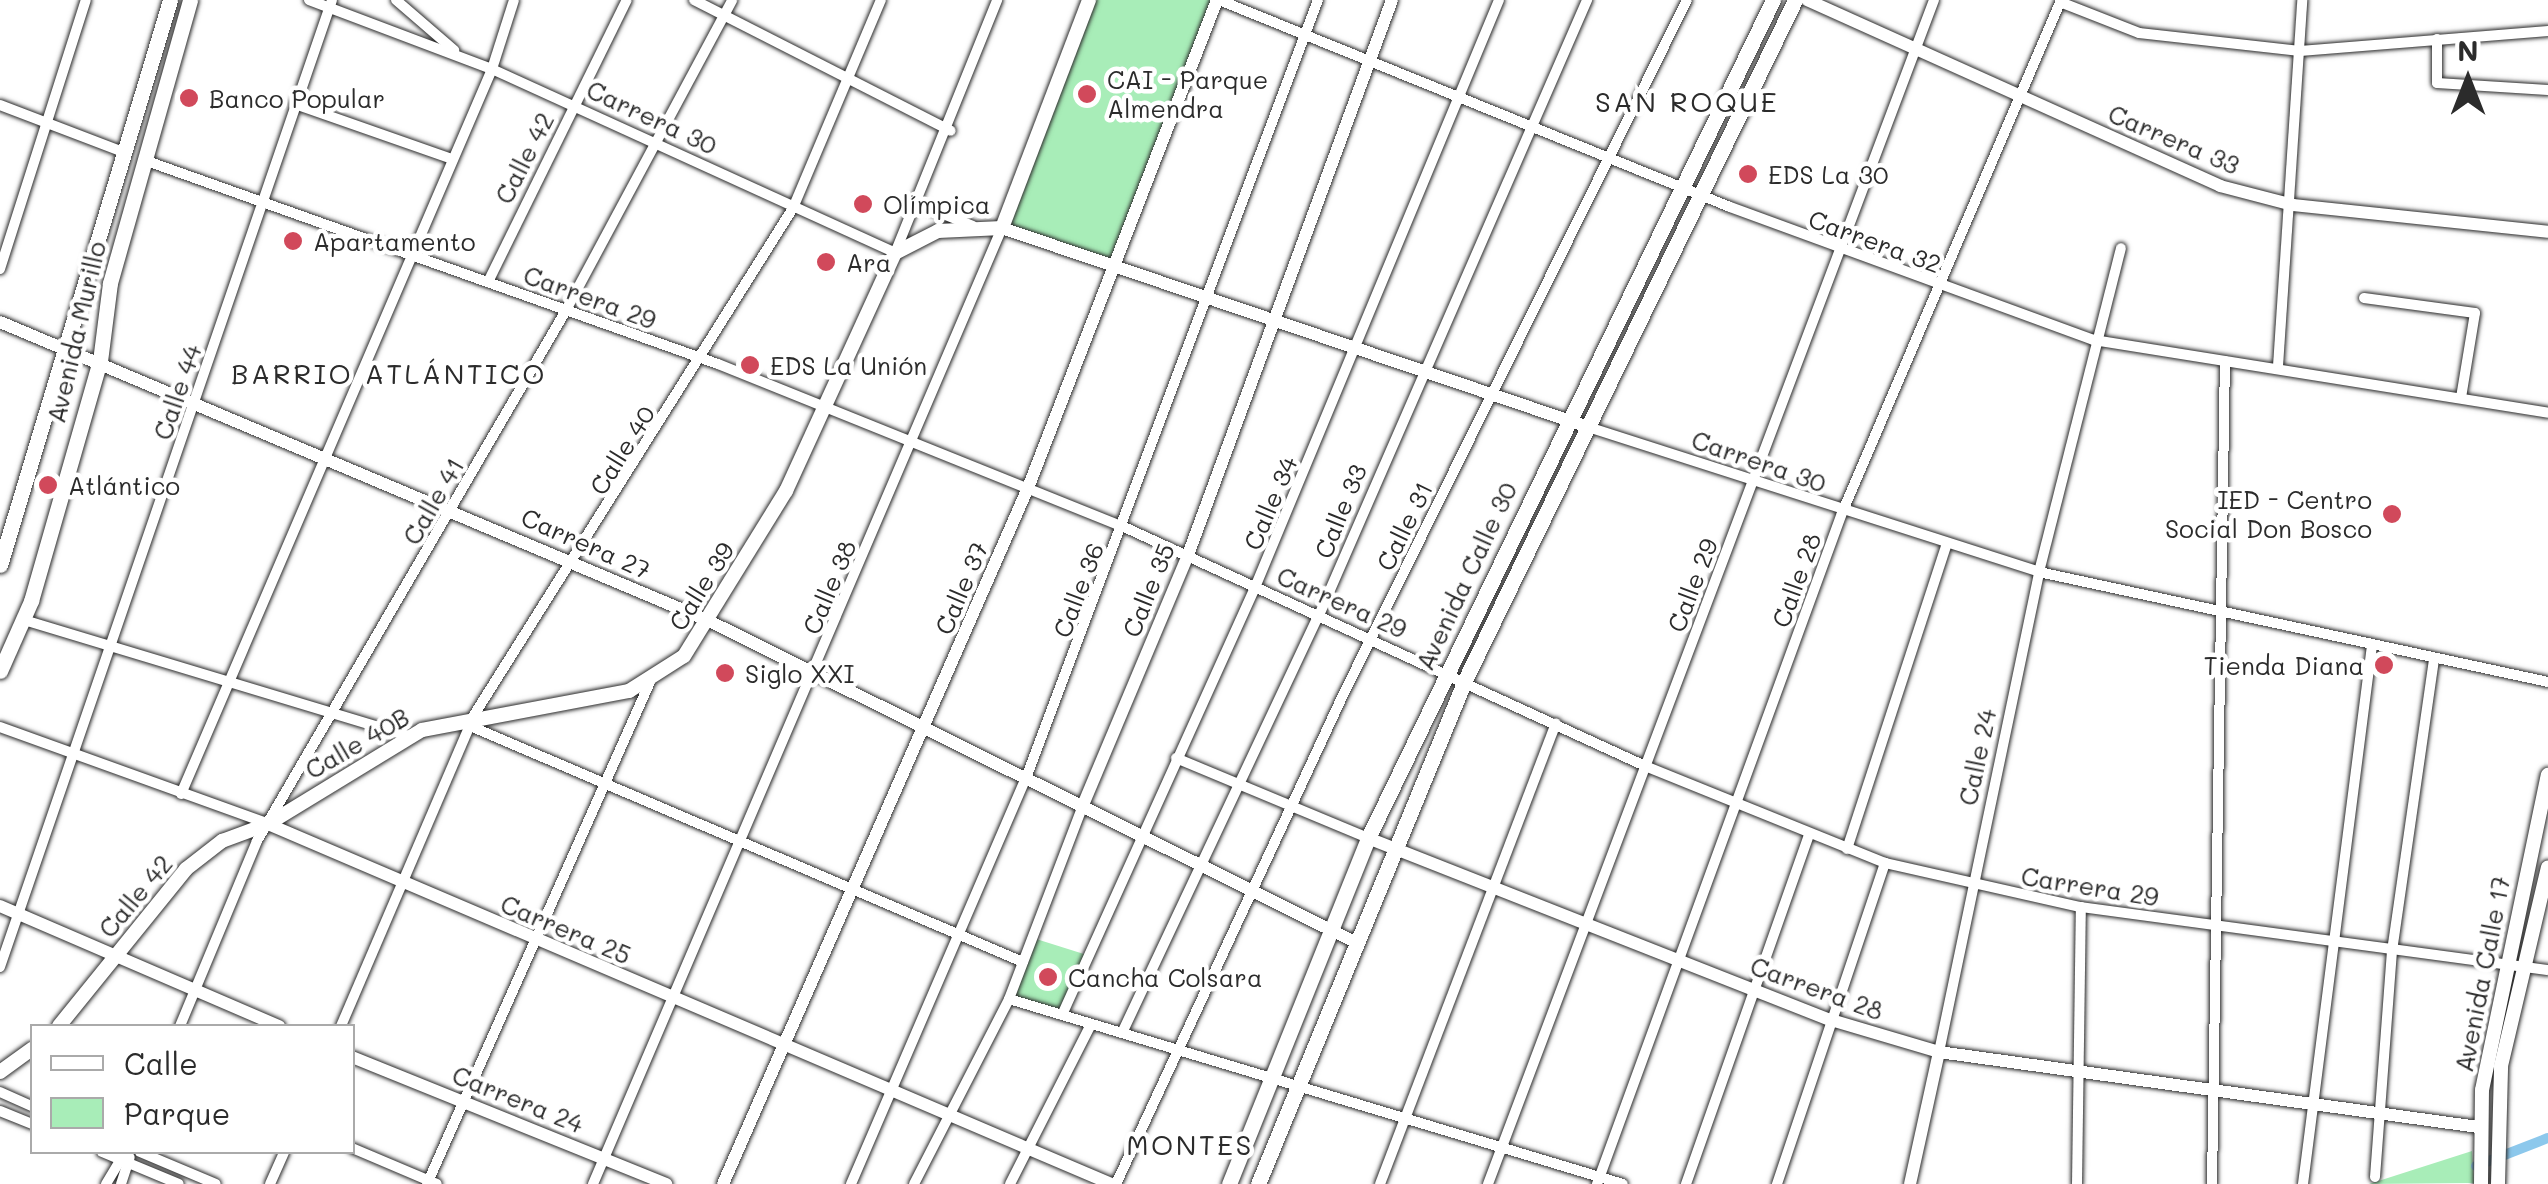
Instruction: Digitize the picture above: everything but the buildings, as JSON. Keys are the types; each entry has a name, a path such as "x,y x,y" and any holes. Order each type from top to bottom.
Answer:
{"main road":[{"name":"Avenida Murillo","path":"0,564 127,154 170,0"},
{"name":"Avenida Murillo","path":"0,672 24,620 100,361 144,160 190,0"},
{"name":"Calle 38","path":"1002,228 1089,0"},
{"name":"Avenida Calle 30","path":"1229,1184 1368,838 1680,186 1774,0"},
{"name":"Avenida Calle 30","path":"1258,1184 1465,680 1795,0"},
{"name":"Carrera 30","path":"895,252 973,226 1002,228"},
{"name":"Calle 39","path":"650,682 684,656 707,620 824,409 895,252"},
{"name":"Calle 40B","path":"268,824 408,736 650,682"},
{"name":"Avenida Calle 17","path":"2481,1182 2478,1126 2504,964 2548,775"},
{"name":"Calle 42","path":"61,1024 202,854 268,824"},
{"name":"Avenida Calle 17","path":"2498,1179 2495,1144 2501,1066 2548,867"},
{"path":"0,1072 30,1050"}],"street":[{"path":"0,269 86,0"},
{"name":"Carrera 30","path":"310,0 330,3 492,69 895,252"},
{"path":"396,0 462,58"},
{"path":"181,794 449,158 492,69 514,0"},
{"name":"Calle 42","path":"488,282 626,0"},
{"path":"694,0 951,132"},
{"name":"Calle 41","path":"181,1024 268,824 565,312 732,0"},
{"name":"Calle 40","path":"343,1024 472,721 576,562 793,208 881,0"},
{"name":"Calle 39","path":"895,252 951,132 996,0"},
{"name":"Carrera 32","path":"1218,0 1607,160 1839,249 2094,340 2278,366 2548,413"},
{"name":"Calle 37","path":"723,1184 1028,488 1218,0"},
{"name":"Calle 36","path":"851,1184 894,1092 1026,778 1124,526 1318,0"},
{"name":"Calle 35","path":"914,1184 1010,998 1083,805 1188,555 1269,316 1392,0"},
{"name":"Calle 34","path":"1062,1015 1140,834 1256,585 1358,347 1498,0"},
{"name":"Calle 33","path":"1122,1033 1198,863 1320,613 1420,368 1588,0"},
{"name":"Calle 31","path":"1114,1184 1174,1050 1490,393 1687,0"},
{"name":"Carrera 33","path":"1807,0 2220,186 2293,205 2548,232"},
{"name":"Calle 29","path":"1488,1184 1934,0"},
{"path":"2278,366 2293,205 2302,0"},
{"path":"2060,1 2139,33 2300,51 2548,32"},
{"name":"Calle 28","path":"1598,1181 1842,513 1934,284 2060,1"},
{"name":"Calle 44","path":"0,967 330,3"},
{"path":"2437,39 2437,83 2548,90"},
{"path":"294,104 449,158"},
{"path":"0,105 127,154"},
{"name":"Carrera 29","path":"144,160 702,358 1124,526 1645,766 1885,862 1972,888 2081,907 2548,970"},
{"name":"Carrera 30","path":"932,209 973,226"},
{"name":"Carrera 30","path":"1002,228 1115,263 1842,513 2039,572 2223,618 2548,682"},
{"name":"Calle 38","path":"593,1184 744,843 1002,228"},
{"name":"Calle 24","path":"1910,1184 2039,572 2094,340 2121,248"},
{"path":"2364,298 2475,312 2460,398"},
{"name":"Carrera 27","path":"0,322 324,454 707,620 924,732 1083,805 1355,942"},
{"path":"2212,1184 2225,361"},
{"path":"1847,849 1947,543"},
{"path":"24,620 338,709 408,736"},
{"path":"2303,1184 2372,645"},
{"path":"2375,1177 2392,950 2434,659"},
{"name":"Calle 39","path":"431,1183 650,682"},
{"path":"472,721 604,788 1023,962"},
{"path":"1380,1184 1556,722"},
{"name":"Carrera 25","path":"0,727 77,750 181,794 268,824 402,887 535,939 1114,1184"},
{"name":"Carrera 28","path":"1176,758 1393,849 1753,990 1831,1020 1939,1052 2078,1075 2478,1126"},
{"path":"1686,1184 1809,834"},
{"path":"1777,1184 1885,862"},
{"path":"0,906 274,1024"},
{"path":"2077,1184 2081,907"},
{"path":"1010,998 1598,1181 1623,1184"},
{"path":"1010,1184 1091,1024"},
{"name":"Carrera 24","path":"355,1058 666,1184"},
{"path":"0,1092 30,1105"},
{"path":"0,1111 30,1123"},
{"path":"355,1149 431,1183"},
{"path":"145,1154 216,1184"},
{"path":"270,1184 283,1154"},
{"path":"106,1184 126,1156"},
{"path":"122,1184 126,1156"},
{"path":"126,1156 179,1184"}],"green space":[{"path":"1089,0 1217,0 1115,263 1002,228"},
{"name":"Cancha Colsara","path":"1033,938 1087,955 1062,1015 1009,999"},
{"path":"2472,1151 2474,1183 2369,1184"}],"waterway":[{"path":"2476,1166 2548,1138"}],"place":[{"name":"CAI - Parque Almendra","path":"1087,94"},
{"name":"Banco Popular","path":"189,98"},
{"name":"EDS La 30","path":"1748,174"},
{"name":"Olímpica","path":"863,204"},
{"name":"Apartamento","path":"293,241"},
{"name":"Ara","path":"826,262"},
{"name":"EDS La Unión","path":"750,365"},
{"name":"Atlántico","path":"48,485"},
{"name":"IED - Centro Social Don Bosco","path":"2392,514"},
{"name":"Tienda Diana","path":"2384,665"},
{"name":"Siglo XXI","path":"725,673"},
{"name":"Cancha Colsara","path":"1048,977"}],"district":[{"name":"SAN ROQUE","path":"1687,101"},
{"name":"BARRIO ATLÁNTICO","path":"389,373"},
{"name":"MONTES","path":"1190,1144"}]}
